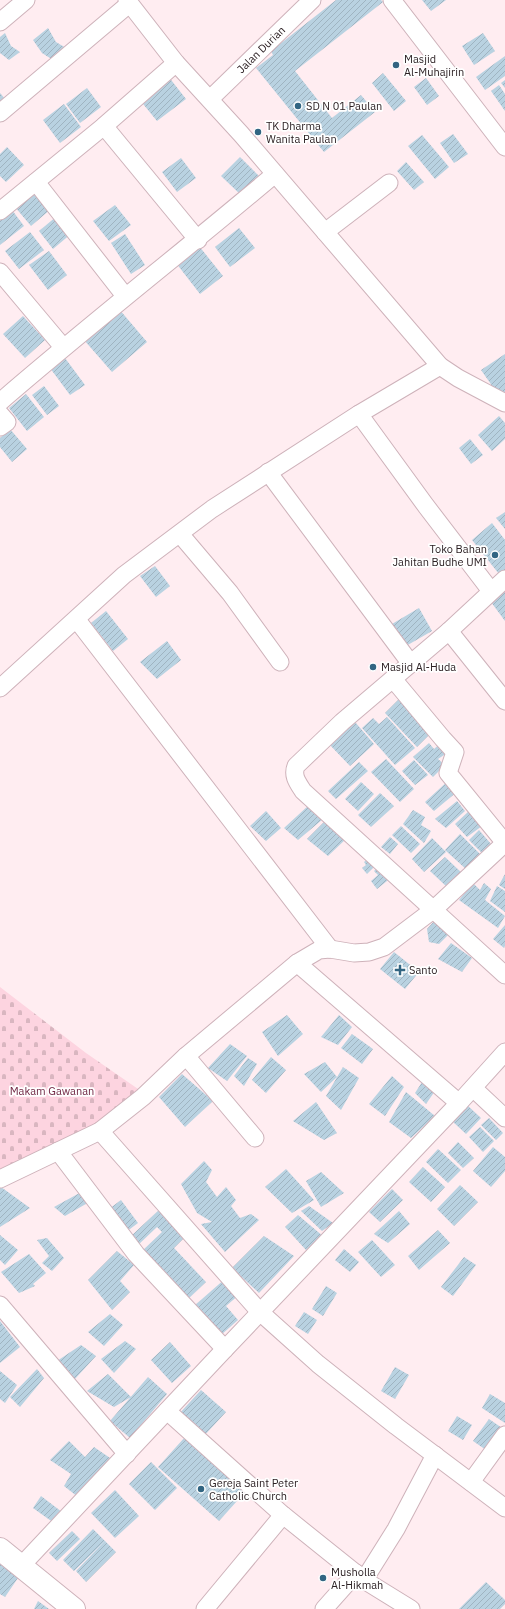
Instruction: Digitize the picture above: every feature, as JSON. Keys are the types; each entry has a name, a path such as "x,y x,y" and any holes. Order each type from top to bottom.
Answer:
{"main road":[{"path":"0,1549 74,1609"}],"street":[{"path":"0,22 26,0"},
{"name":"Jalan Durian","path":"210,99 312,0"},
{"path":"392,0 505,147"},
{"path":"0,114 128,2 176,63 210,99 440,366 458,378 505,403"},
{"path":"0,211 104,126 176,63"},
{"path":"104,126 198,240"},
{"path":"0,402 63,347 125,296 198,240 275,174"},
{"path":"36,182 125,296"},
{"path":"324,232 389,183"},
{"path":"0,272 63,347"},
{"path":"0,688 77,620 124,574 212,509 359,414 440,366"},
{"path":"359,414 426,506 501,583 449,631 342,722 296,766 294,771 295,778 303,791 505,975"},
{"path":"268,472 411,664"},
{"path":"180,534 230,593 280,662"},
{"path":"77,620 330,949"},
{"path":"449,631 505,701"},
{"path":"0,1179 100,1130 142,1097 186,1056 297,963 319,950 330,949 354,953 369,952 384,946 433,910 505,843 448,773 455,752 393,679"},
{"path":"297,963 459,1103"},
{"path":"21,1566 225,1348 459,1103 505,1052"},
{"path":"186,1056 255,1138"},
{"path":"472,1088 505,1118"},
{"path":"100,1130 260,1312 318,1364 505,1508"},
{"path":"58,1151 136,1254 225,1348"},
{"path":"0,1305 127,1454"},
{"path":"167,1411 283,1515 360,1577 411,1609"},
{"path":"472,1482 505,1435"},
{"path":"324,1609 360,1577 396,1529 435,1455"},
{"path":"205,1609 283,1515"}],"green space":[{"name":"Makam Gawanan","path":"0,987 86,1053 141,1091 85,1131 0,1169"}],"building":[{"path":"336,0 381,0 383,2 295,71 332,118 361,95 375,112 324,152 256,68 273,55 271,51"},
{"path":"422,0 446,0 431,11"},
{"path":"48,28 56,42 66,48 53,60 42,53 33,40"},
{"path":"5,33 11,46 20,52 9,60 0,53 0,37"},
{"path":"483,33 495,51 474,65 462,46"},
{"path":"505,56 505,76 485,90 476,77"},
{"path":"383,73 406,101 394,111 372,83"},
{"path":"168,76 186,99 157,121 139,99"},
{"path":"426,78 439,96 427,105 414,87"},
{"path":"505,80 505,88 501,83"},
{"path":"499,85 505,94 505,111 491,91"},
{"path":"87,88 101,107 80,123 66,104"},
{"path":"0,93 6,100 0,105"},
{"path":"64,104 81,127 60,143 43,120"},
{"path":"453,134 468,154 454,163 440,143"},
{"path":"422,135 449,167 435,179 408,146"},
{"path":"7,147 24,165 6,182 0,176 0,154"},
{"path":"240,157 260,177 242,196 221,176"},
{"path":"181,158 196,178 177,192 162,172"},
{"path":"406,162 424,182 414,190 397,171"},
{"path":"35,190 51,209 31,226 15,207"},
{"path":"115,205 131,225 109,241 93,221"},
{"path":"12,210 24,226 0,245 0,220"},
{"path":"57,216 72,233 53,249 39,231"},
{"path":"239,228 255,248 230,267 215,247"},
{"path":"30,232 44,250 19,269 5,251"},
{"path":"125,234 145,265 131,274 111,243"},
{"path":"199,246 223,276 200,294 176,263"},
{"path":"49,251 67,275 48,290 29,265"},
{"path":"119,309 147,342 112,372 84,340"},
{"path":"23,316 45,340 25,358 3,334"},
{"path":"505,354 505,398 502,400 481,370"},
{"path":"65,358 85,385 70,395 50,368"},
{"path":"44,386 59,406 47,415 32,395"},
{"path":"26,394 44,417 27,431 9,408"},
{"path":"499,416 505,423 505,439 492,451 478,435"},
{"path":"10,429 27,449 12,462 0,447 0,438"},
{"path":"470,439 483,455 471,464 459,448"},
{"path":"505,512 505,529 496,518"},
{"name":"Toko Bahan Jahitan Budhe UMI","path":"492,523 505,540 505,570 499,574 472,540"},
{"path":"155,566 170,586 156,597 140,576"},
{"path":"505,587 505,621 488,598"},
{"path":"419,608 432,631 406,646 392,624"},
{"path":"106,611 128,639 113,651 91,623"},
{"path":"167,641 181,660 157,679 140,662"},
{"path":"400,698 433,731 417,747 385,713"},
{"path":"387,717 415,748 395,765 362,728 373,718 379,724"},
{"path":"355,722 374,744 350,766 330,745"},
{"path":"442,742 450,751 438,759 445,765 433,777 413,757 429,743 434,749"},
{"path":"386,759 414,789 400,802 371,772"},
{"path":"414,760 428,775 415,785 402,771"},
{"path":"359,762 368,771 336,799 328,791"},
{"path":"449,780 458,791 434,811 425,802"},
{"path":"361,782 374,794 358,811 345,799"},
{"path":"380,793 394,806 371,827 358,815"},
{"path":"457,801 465,811 446,828 435,819"},
{"path":"309,805 323,819 298,840 284,828"},
{"path":"413,810 425,817 421,825 431,831 424,843 403,824"},
{"path":"266,811 281,828 266,841 250,826"},
{"path":"469,811 482,826 467,837 455,824"},
{"path":"328,818 347,838 328,856 307,839"},
{"path":"401,826 420,844 411,853 392,835"},
{"path":"479,830 491,844 482,853 469,840"},
{"path":"460,834 482,856 467,870 445,850"},
{"path":"390,837 398,844 390,854 381,847"},
{"path":"432,838 446,852 424,872 412,859"},
{"path":"370,857 377,864 367,874 362,868 366,865 364,862"},
{"path":"445,857 463,874 448,888 430,871"},
{"path":"380,865 392,877 377,889 371,881 378,875 374,871"},
{"path":"505,874 505,889 499,885"},
{"path":"473,883 480,890 484,883 491,889 485,900 505,916 498,928 459,900"},
{"path":"497,886 505,891 505,912 490,901"},
{"path":"436,919 450,933 439,944 429,942 427,929"},
{"path":"505,925 505,946 504,948 493,939"},
{"path":"451,943 472,958 462,972 438,959"},
{"name":"Santo","path":"394,952 419,972 405,989 380,969"},
{"path":"287,1015 303,1034 278,1056 262,1032"},
{"path":"339,1015 352,1027 338,1045 321,1037"},
{"path":"352,1034 373,1049 362,1064 341,1048"},
{"path":"230,1044 247,1056 227,1081 208,1068"},
{"path":"271,1057 286,1070 266,1093 252,1080"},
{"path":"248,1058 257,1064 244,1086 234,1076"},
{"path":"325,1062 337,1077 321,1092 304,1074"},
{"path":"343,1067 359,1078 341,1110 326,1096"},
{"path":"182,1074 213,1101 185,1127 159,1097"},
{"path":"392,1076 404,1087 385,1116 369,1104"},
{"path":"424,1079 435,1091 426,1104 415,1093"},
{"path":"406,1092 435,1116 411,1138 389,1122"},
{"path":"316,1102 337,1133 324,1140 293,1121"},
{"path":"466,1104 481,1118 466,1134 451,1120"},
{"path":"489,1118 503,1133 496,1140 481,1125"},
{"path":"480,1127 494,1141 483,1152 469,1137"},
{"path":"458,1142 474,1158 463,1168 448,1153"},
{"path":"493,1147 505,1157 505,1171 491,1187 473,1171"},
{"path":"438,1149 461,1170 448,1183 426,1162"},
{"path":"204,1161 212,1170 206,1182 217,1197 226,1187 236,1200 231,1206 240,1218 251,1214 259,1220 225,1252 201,1224 212,1222 197,1213 181,1184"},
{"path":"423,1167 445,1187 431,1202 409,1182"},
{"path":"286,1169 314,1200 292,1213 265,1187"},
{"path":"321,1172 344,1193 321,1207 306,1181"},
{"path":"460,1185 478,1202 454,1226 437,1209"},
{"path":"1,1187 30,1208 0,1227 0,1188"},
{"path":"392,1189 403,1200 380,1222 369,1212"},
{"path":"85,1190 91,1201 65,1216 54,1207"},
{"path":"121,1200 138,1223 126,1232 109,1209"},
{"path":"309,1206 333,1223 322,1231 301,1211"},
{"path":"160,1209 186,1236 174,1248 206,1282 187,1300 141,1252 162,1232 157,1227 137,1246 129,1238"},
{"path":"399,1211 410,1224 388,1243 374,1234"},
{"path":"298,1215 324,1237 306,1250 285,1227"},
{"path":"438,1230 450,1243 419,1270 408,1256"},
{"path":"0,1235 18,1250 5,1265 0,1260"},
{"path":"264,1236 294,1256 259,1293 232,1268"},
{"path":"47,1238 64,1258 52,1271 42,1263 49,1256 37,1240"},
{"path":"372,1240 395,1265 381,1277 358,1252"},
{"path":"344,1249 359,1262 350,1272 335,1260"},
{"path":"117,1251 134,1265 120,1281 130,1292 112,1310 88,1280"},
{"path":"29,1254 46,1273 33,1284 35,1286 19,1293 1,1272"},
{"path":"464,1257 476,1265 453,1296 441,1287"},
{"path":"226,1278 240,1294 226,1306 238,1320 221,1335 194,1306"},
{"path":"326,1286 337,1293 323,1316 312,1309"},
{"path":"304,1312 317,1320 308,1334 295,1326"},
{"path":"110,1314 123,1325 104,1346 88,1332"},
{"path":"0,1321 20,1347 0,1363"},
{"path":"125,1341 136,1349 114,1373 101,1359"},
{"path":"170,1342 191,1366 172,1383 151,1360"},
{"path":"81,1345 96,1356 74,1380 57,1361"},
{"path":"395,1367 409,1375 395,1399 381,1391"},
{"path":"37,1369 44,1378 20,1407 10,1397"},
{"path":"0,1371 17,1385 5,1403 0,1399"},
{"path":"108,1374 131,1397 114,1407 87,1391"},
{"path":"148,1377 167,1394 130,1438 110,1421"},
{"path":"201,1390 226,1412 203,1437 178,1415"},
{"path":"490,1394 505,1403 505,1423 482,1408"},
{"path":"457,1416 472,1425 463,1440 448,1431"},
{"path":"489,1419 505,1430 489,1452 473,1441"},
{"path":"185,1437 246,1491 219,1521 158,1467"},
{"path":"69,1441 85,1457 94,1447 113,1460 78,1497 64,1486 71,1474 50,1460"},
{"path":"151,1462 177,1488 155,1510 129,1484"},
{"path":"115,1490 139,1516 115,1538 91,1513"},
{"path":"41,1496 62,1512 54,1523 33,1508"},
{"path":"93,1529 105,1541 74,1571 63,1560"},
{"path":"72,1531 80,1539 57,1561 49,1553"},
{"path":"105,1541 116,1552 86,1582 76,1571"},
{"path":"0,1559 18,1578 5,1597 0,1594"},
{"path":"486,1582 505,1600 505,1604 500,1609 459,1609"},
{"path":"38,1601 49,1609 34,1609"}],"place":[{"name":"Masjid Al-Muhajirin","path":"396,65"},
{"name":"SD N 01 Paulan","path":"298,106"},
{"name":"TK Dharma Wanita Paulan","path":"258,132"},
{"name":"Toko Bahan Jahitan Budhe UMI","path":"495,555"},
{"name":"Masjid Al-Huda","path":"373,667"},
{"name":"Santo","path":"400,970"},
{"name":"Gereja Saint Peter Catholic Church","path":"201,1489"},
{"name":"Musholla Al-Hikmah","path":"323,1578"}]}
